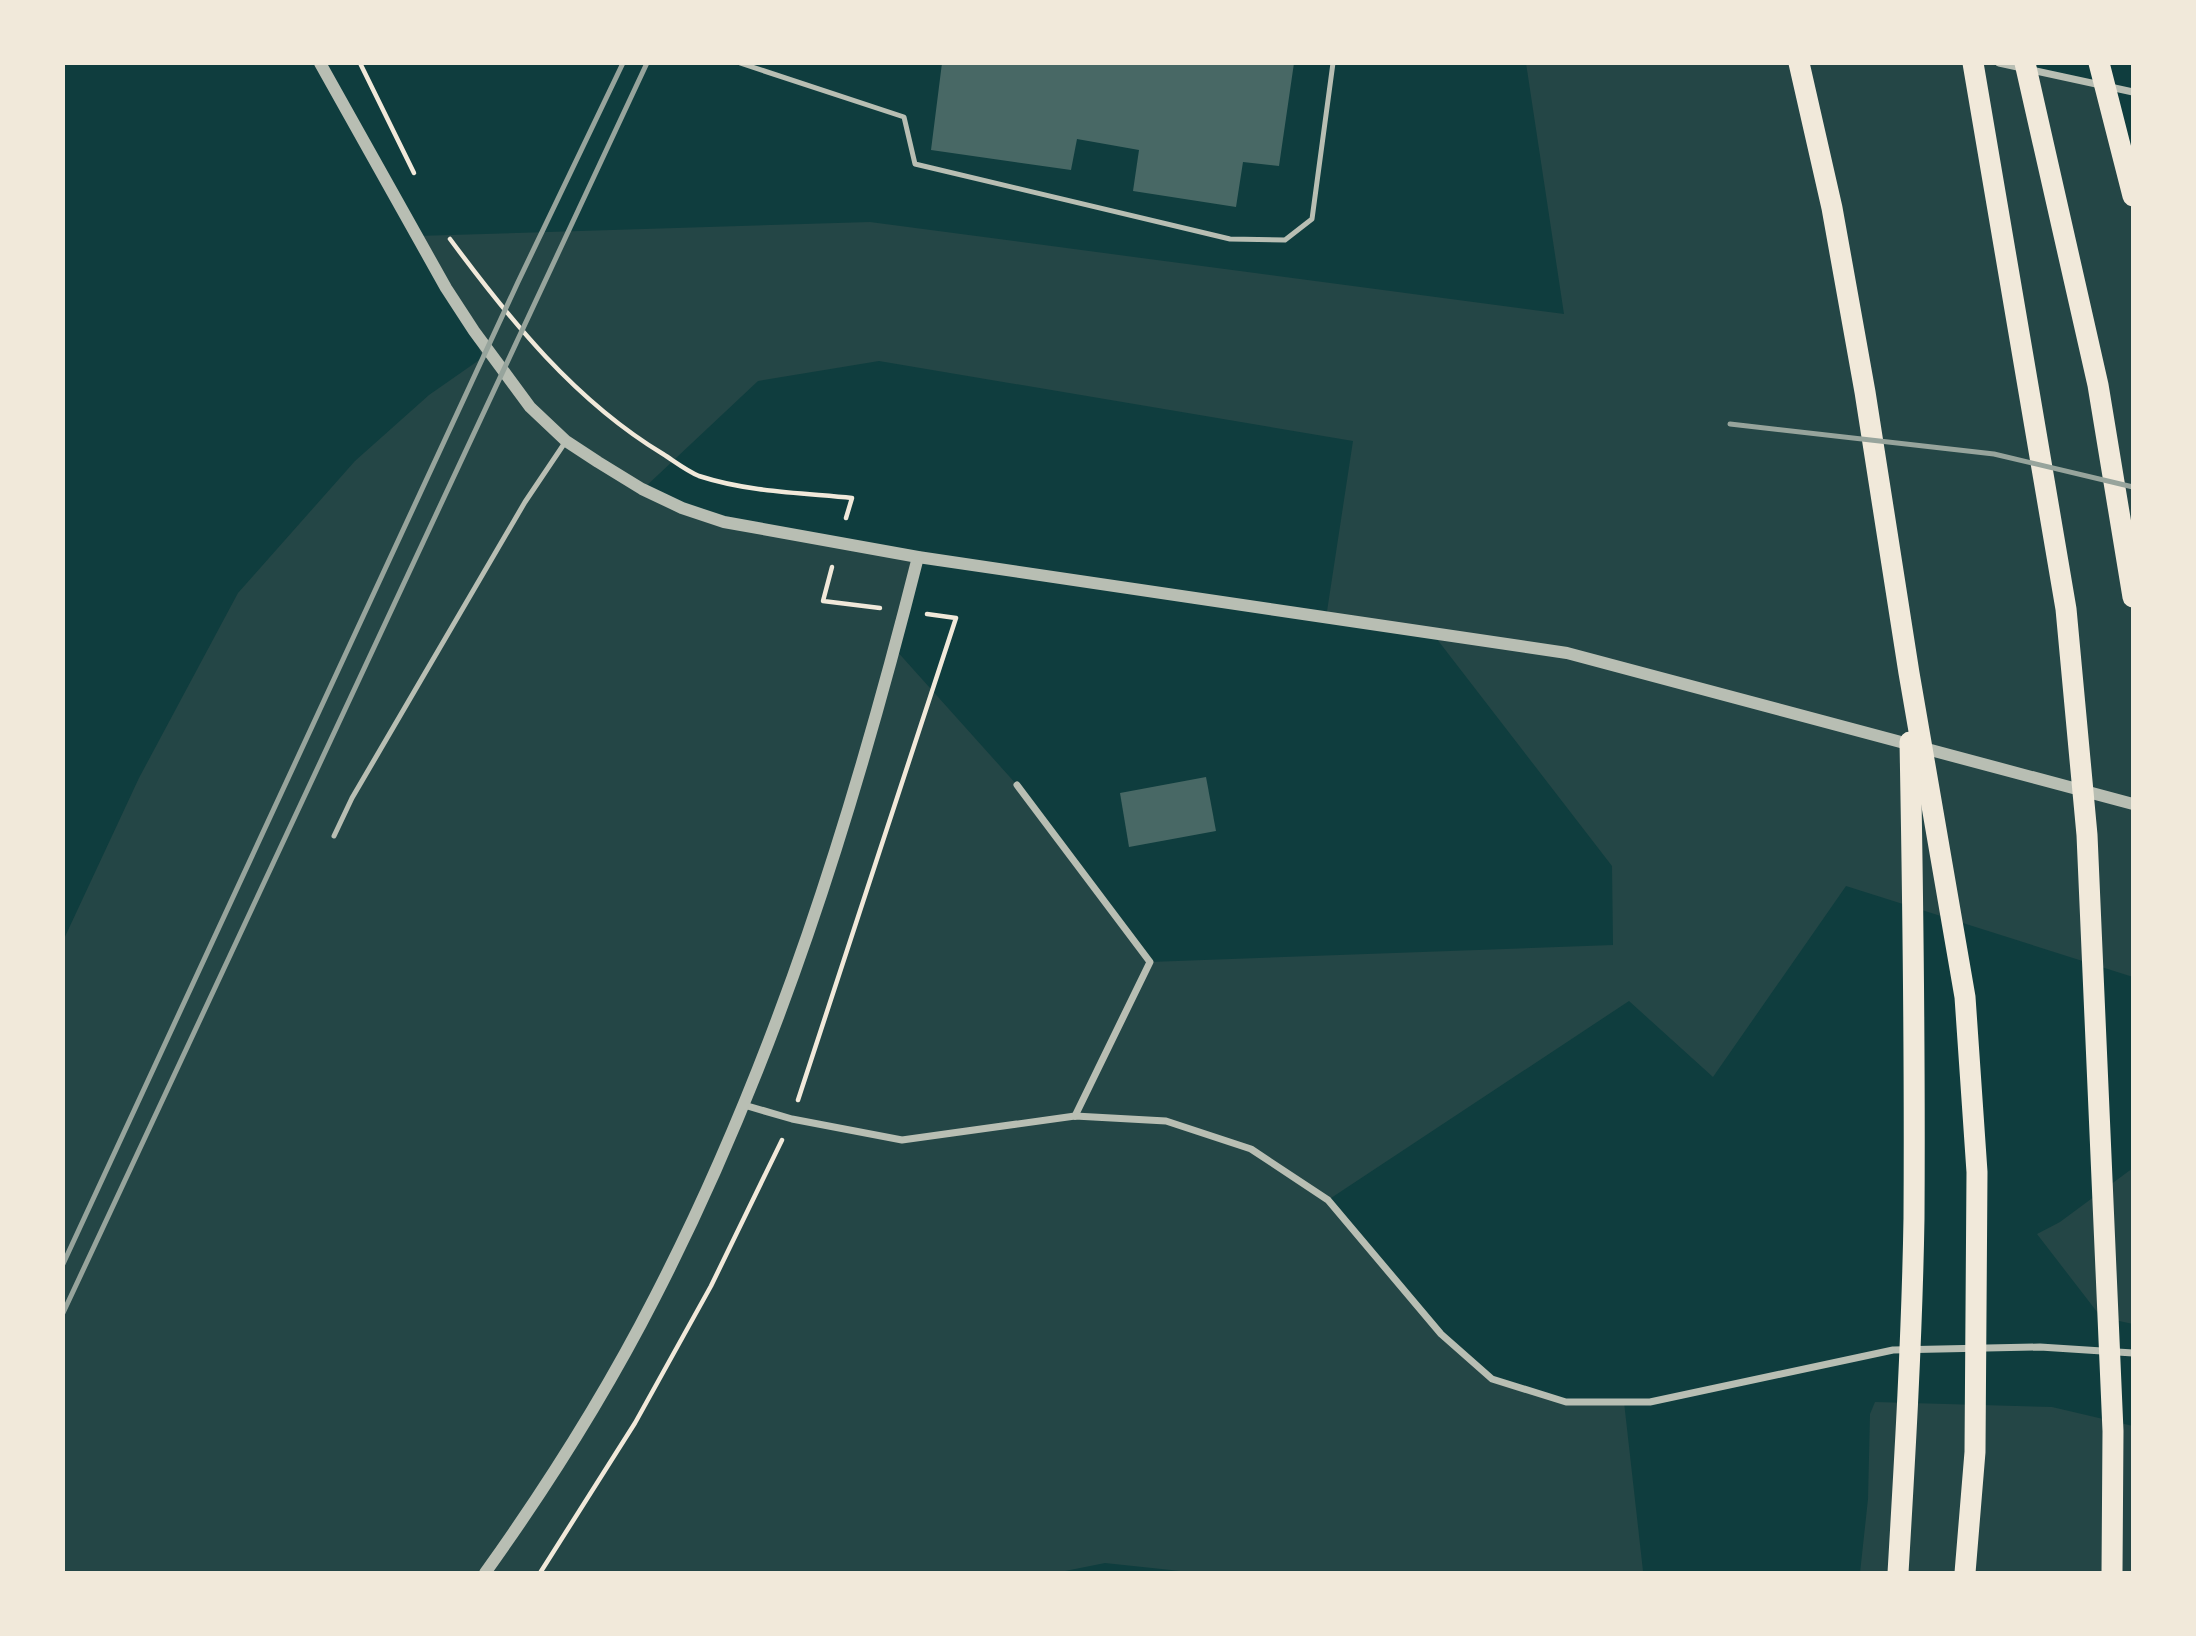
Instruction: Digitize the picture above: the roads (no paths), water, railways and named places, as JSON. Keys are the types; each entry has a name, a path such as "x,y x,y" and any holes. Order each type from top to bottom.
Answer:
{"highway":[{"path":"1798,63 1832,208 1865,392 1909,673 1965,997 1978,1172 1975,1452 1965,1573"},
{"path":"1973,63 2066,609 2087,835 2113,1431 2112,1573"},
{"path":"2025,63 2098,385 2133,597"},
{"path":"2099,63 2133,195"},
{"path":"1898,1573 1914,1221 1909,673"}],"street":[{"path":"320,63 446,288 530,407 566,440 642,489 681,508 724,522 918,557 1567,653 2133,804"},
{"path":"1999,63 2133,92"},
{"path":"485,1573 550,1478 622,1357 684,1239 744,1105 810,927 872,728 918,557"},
{"path":"1017,785 1150,962 1075,1116"},
{"path":"744,1105 792,1119 902,1140 1075,1116 1166,1121 1251,1149 1328,1200 1441,1334 1492,1379 1566,1402 1650,1402 1893,1350 2040,1347 2133,1353"}],"lane":[{"path":"740,63 904,117 915,164 1230,239 1285,240 1312,219 1332,63"},
{"path":"334,836 352,798 518,514 566,440"}],"railway":[{"path":"63,1264 518,282 623,63"},
{"path":"63,1313 647,63"},
{"path":"1730,424 1994,454 2133,487"}]}
